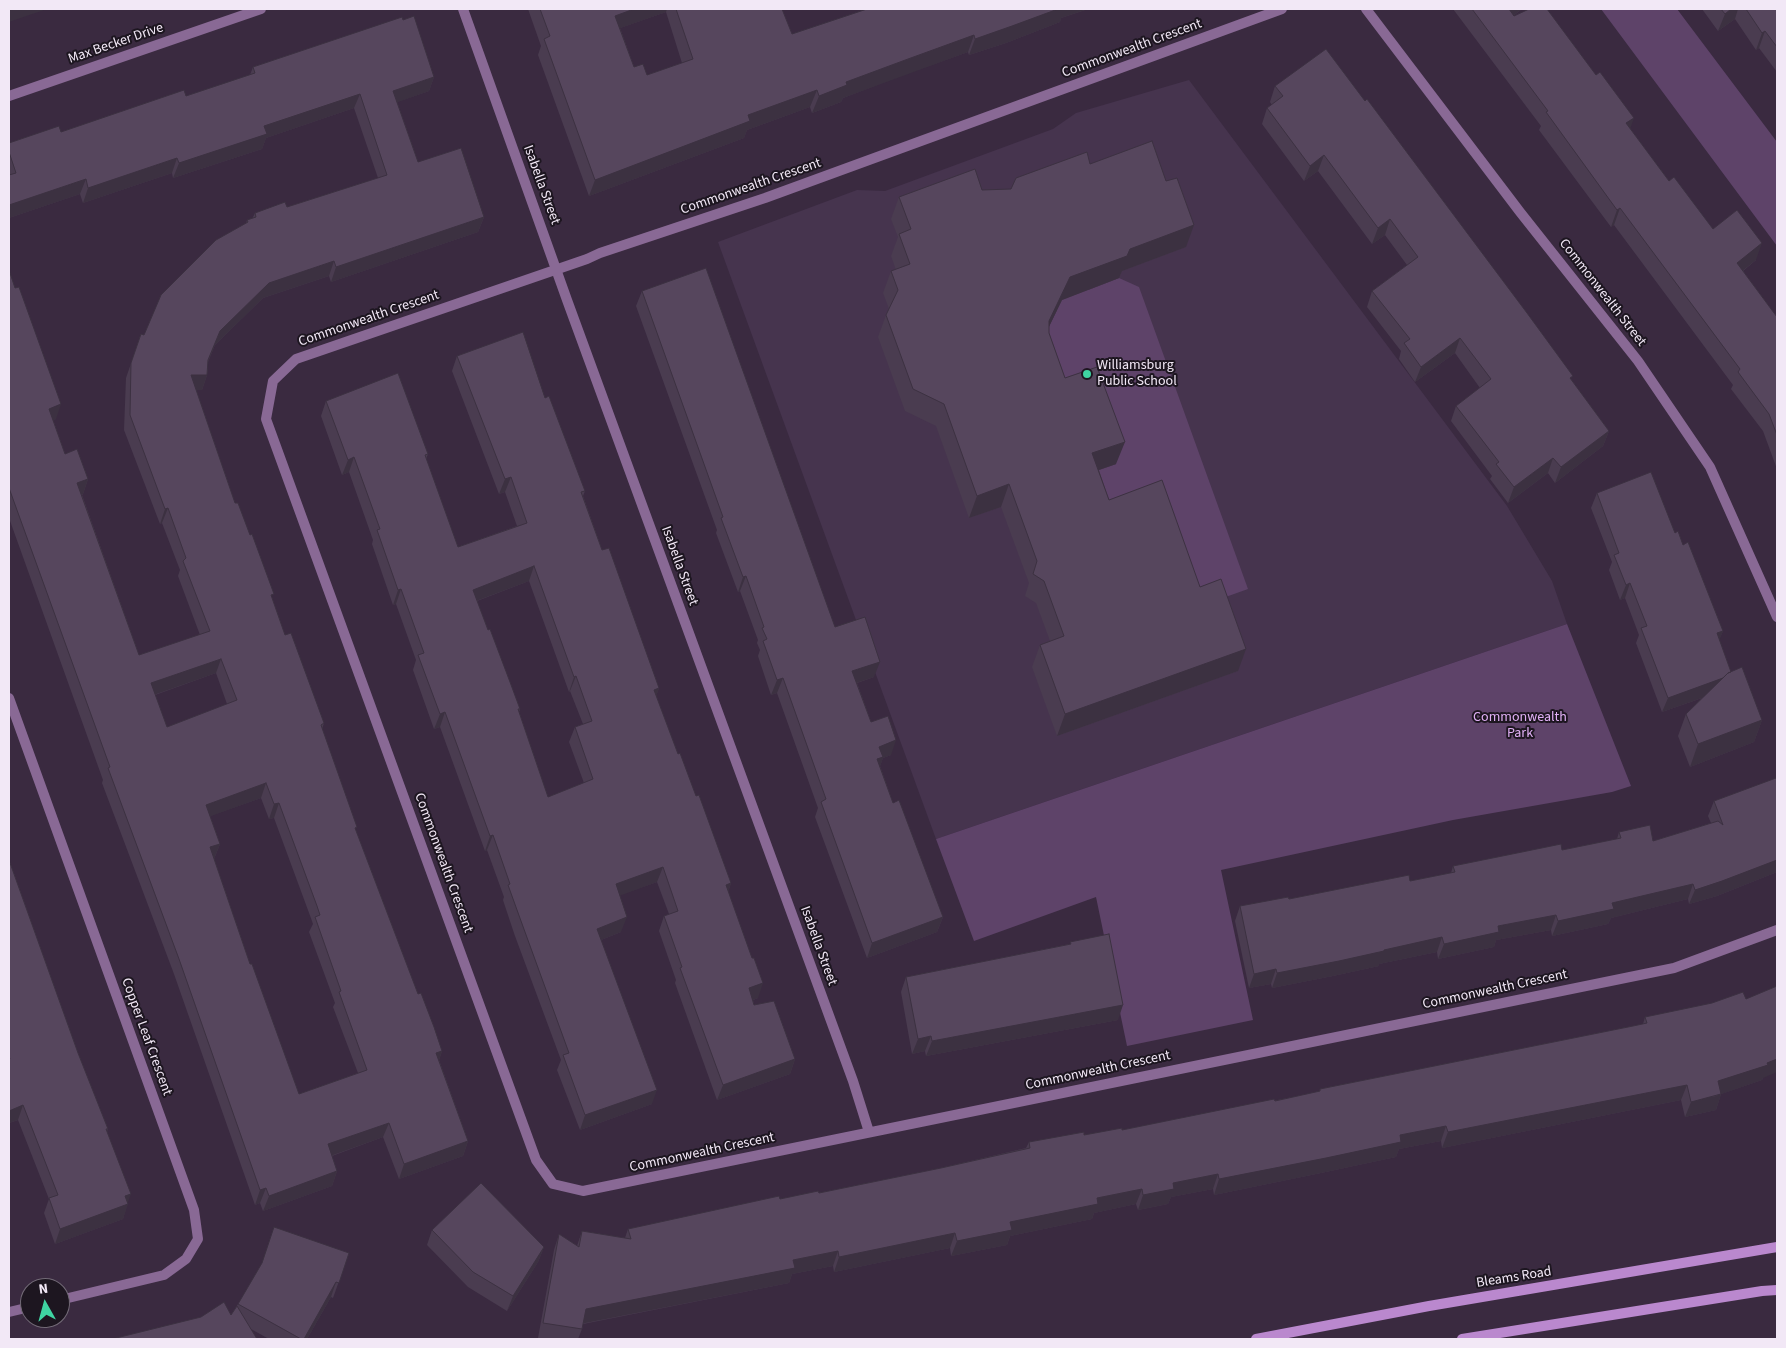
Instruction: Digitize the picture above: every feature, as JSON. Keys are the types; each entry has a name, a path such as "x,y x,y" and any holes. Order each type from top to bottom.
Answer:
{"main road":[{"name":"Bleams Road","path":"1256,1339 1429,1306 1777,1247"},
{"path":"1462,1339 1694,1301 1777,1290"}],"street":[{"name":"Max Becker Drive","path":"9,96 261,9"},
{"name":"Isabella Street","path":"463,9 852,1081 868,1132"},
{"name":"Commonwealth Crescent","path":"1282,9 765,198 296,359 273,381 266,419 269,428 536,1160 554,1184 584,1192 868,1132 1674,968 1777,930"},
{"name":"Commonwealth Street","path":"1366,9 1520,212 1644,370 1710,467 1777,617"},
{"name":"Copper Leaf Crescent","path":"9,698 194,1210 198,1239 186,1259 164,1275 70,1298"}],"shaded area":[{"name":"Williamsburg Public School","path":"1189,80 1507,506 1552,581 1567,624 936,839 718,242 857,190 885,191 1053,129 1076,113"}],"green space":[{"path":"1601,9 1677,9 1777,142 1777,246"},
{"path":"1119,278 1139,287 1248,589 1192,609 1101,522 1084,475 1116,464 1057,400 1047,331 1057,310 1048,286 1088,290"},
{"name":"Commonwealth Park","path":"1567,624 1631,786 1612,792 1453,820 1221,870 1253,1020 1127,1046 1096,897 974,941 936,839"}],"building":[{"path":"540,9 634,9 615,16 634,67 643,64 647,75 693,59 676,9 782,9 792,34 867,9 1058,9 975,39 974,35 908,59 846,82 847,85 819,96 817,90 748,115 750,121 595,180 544,39 550,36"},
{"path":"1472,9 1509,9 1514,16 1529,9 1547,9 1596,75 1600,72 1634,118 1626,123 1669,181 1674,177 1713,229 1737,210 1762,243 1737,263 1777,317 1777,435 1769,414 1738,372 1740,369 1620,208 1617,210 1546,112 1548,111"},
{"path":"1721,9 1731,9 1725,14"},
{"path":"1746,9 1777,9 1777,47 1765,31 1762,33"},
{"path":"414,16 434,77 393,91 418,162 461,148 484,217 336,267 334,261 269,283 220,331 208,360 207,375 191,375 235,503 238,503 250,535 252,534 274,594 271,595 285,635 291,633 324,723 321,725 357,827 355,828 418,994 421,993 434,1027 442,1051 436,1053 468,1141 404,1164 389,1123 328,1144 337,1171 269,1196 266,1188 260,1190 179,959 108,768 110,767 9,488 9,270 15,288 19,287 61,404 49,409 65,454 77,449 88,479 77,483 139,655 210,631 183,561 186,558 168,508 165,509 130,415 131,363 141,334 144,335 161,295 216,240 248,222 247,220 256,217 255,213 285,202 287,207 387,175 360,94 264,126 267,134 179,163 177,158 88,188 86,179 9,205 9,175 16,173 9,152 9,143 59,126 61,132 184,90 186,96 255,73 253,67 402,17 403,20","holes":["221,659 237,700 167,727 151,683","266,783 274,804 279,803 317,906 320,915 315,917 367,1070 299,1094 252,964 250,964 210,847 220,844 206,805"]},
{"path":"1326,49 1365,101 1367,99 1527,313 1573,376 1570,378 1609,431 1561,467 1553,458 1514,487 1496,464 1499,462 1456,406 1491,379 1460,338 1421,367 1404,343 1410,339 1372,291 1418,257 1390,219 1378,228 1324,155 1310,166 1267,108 1283,96 1275,86"},
{"path":"1152,141 1166,181 1177,178 1194,225 1130,249 1127,256 1070,277 1049,321 1049,333 1065,378 1097,367 1125,442 1092,453 1109,500 1162,480 1200,587 1221,579 1246,649 1065,714 1040,645 1064,636 1044,581 1033,574 1037,561 1009,484 977,496 944,404 913,389 886,315 898,290 891,271 910,264 899,234 911,229 899,197 975,169 982,190 1011,189 1016,178 1087,152 1090,164"},
{"path":"706,268 835,627 865,617 880,662 852,671 871,722 888,716 896,740 879,747 883,757 877,759 893,803 899,800 943,917 872,943 821,802 826,799 783,678 777,680 763,641 767,639 762,628 764,627 746,576 743,577 721,518 723,517 642,291"},
{"path":"523,332 545,398 549,396 585,491 581,492 602,550 609,548 659,688 654,690 696,796 699,795 731,883 726,885 763,983 749,988 754,1005 774,1001 795,1059 723,1085 680,968 682,967 664,916 678,911 663,867 616,884 627,917 597,929 657,1090 585,1115 563,1055 569,1053 508,885 510,884 493,835 490,836 445,712 440,714 418,655 424,653 401,589 398,590 377,530 380,529 354,457 348,460 326,401 398,373 428,454 425,455 458,547 527,523 511,477 505,479 457,356","holes":["534,566 574,677 576,676 592,721 575,727 593,779 548,797 518,709 520,709 473,590"]},
{"path":"1651,472 1675,533 1678,531 1683,545 1688,542 1723,631 1717,633 1731,672 1723,678 1668,698 1641,628 1647,626 1630,583 1626,585 1614,555 1619,553 1597,493"},
{"path":"1742,667 1762,720 1698,744 1686,714 1728,673"},
{"path":"1776,778 1777,860 1722,881 1695,890 1693,884 1612,903 1614,909 1558,921 1556,915 1498,926 1499,932 1444,944 1442,937 1339,961 1277,973 1276,969 1254,974 1240,906 1288,897 1289,899 1409,875 1410,881 1455,872 1453,866 1561,844 1562,850 1621,838 1619,832 1650,825 1653,841 1718,821 1723,825 1714,801"},
{"path":"9,860 131,1194 125,1196 128,1204 60,1229 49,1198 58,1195 23,1105 9,1111"},
{"path":"1109,934 1123,1005 932,1041 931,1036 918,1039 906,977 1071,944 1070,942"},
{"path":"1777,986 1777,1059 1767,1063 1768,1065 1718,1081 1721,1094 1691,1102 1687,1085 1448,1132 1446,1126 1400,1135 1401,1142 1326,1158 1219,1179 1218,1174 1173,1183 1174,1189 1143,1195 1142,1189 1097,1198 1098,1204 1010,1222 1012,1230 957,1241 955,1233 839,1257 838,1251 793,1260 795,1268 586,1309 582,1329 543,1323 559,1234 579,1247 582,1231 631,1239 628,1229 779,1196 780,1199 818,1191 819,1193 941,1168 1030,1148 1029,1142 1084,1132 1084,1135 1122,1128 1122,1130 1274,1099 1275,1101 1320,1091 1320,1089 1633,1026 1647,1023 1645,1017 1712,1003 1743,992 1746,999"},
{"path":"481,1183 544,1247 513,1296 473,1272 432,1230"},
{"path":"274,1227 349,1253 339,1283 336,1282 304,1339 238,1304 262,1263"},
{"path":"224,1302 231,1315 237,1306 257,1339 112,1339 201,1317"}],"place":[{"name":"Williamsburg Public School","path":"1087,374"}]}
